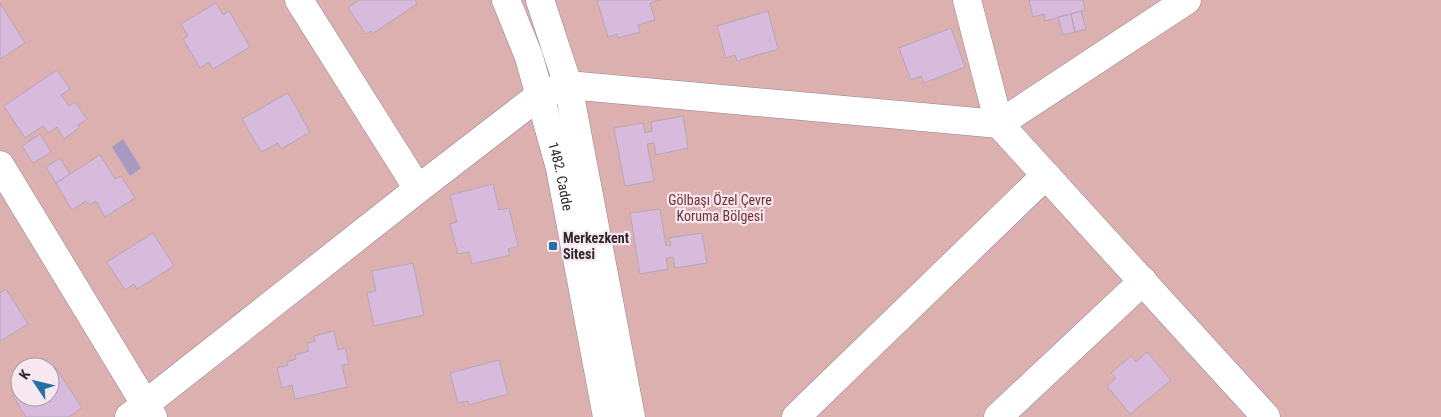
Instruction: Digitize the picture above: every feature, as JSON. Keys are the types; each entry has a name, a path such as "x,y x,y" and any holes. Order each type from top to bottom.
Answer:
{"street":[{"path":"299,0 418,189"},
{"name":"1482. Cadde","path":"506,0 529,56 560,168 607,417"},
{"name":"1482. Cadde","path":"540,0 568,85 631,417"},
{"path":"967,0 999,124 1266,417"},
{"path":"0,165 142,413 418,189 540,95 568,85 999,124 1187,0"},
{"path":"796,417 1046,175"},
{"path":"998,417 1143,281"}],"green space":[{"name":"Gölbaşı Özel Çevre Koruma Bölgesi","path":"0,0 1441,0 1441,417 0,417"}],"shaded area":[{"path":"123,139 141,168 130,176 112,147"}],"building":[{"path":"359,0 415,0 417,4 372,34 371,31 366,34 348,8"},
{"path":"597,0 661,0 650,3 655,20 638,25 640,32 618,38 617,34 608,37"},
{"path":"1029,0 1083,0 1085,10 1045,21 1044,14 1033,17"},
{"path":"0,3 25,43 0,59"},
{"path":"216,3 223,15 229,11 250,47 213,69 209,62 200,68 183,39 188,36 181,24"},
{"path":"768,11 778,49 737,61 735,55 726,58 717,26"},
{"path":"1081,11 1086,29 1075,32 1071,14"},
{"path":"1071,14 1075,32 1063,35 1058,17"},
{"path":"951,28 965,67 924,83 921,76 911,80 899,48"},
{"path":"57,70 70,89 61,95 69,106 75,102 87,119 78,125 79,128 64,139 57,127 48,133 43,126 25,138 4,106"},
{"path":"288,93 310,132 281,149 278,143 261,152 242,119"},
{"path":"683,116 688,148 656,155 654,143 647,144 654,181 625,186 614,128 643,123 645,133 652,131 651,122"},
{"path":"40,134 51,152 33,163 22,146"},
{"path":"100,155 115,179 121,176 135,198 105,217 96,201 89,205 86,201 72,210 56,183"},
{"path":"60,158 70,174 56,183 46,167"},
{"path":"493,184 499,210 509,208 518,246 508,249 510,255 472,264 469,252 458,254 450,224 457,222 450,195"},
{"path":"660,209 666,246 671,245 669,238 702,233 707,263 675,268 673,257 666,258 668,269 640,274 630,213"},
{"path":"153,233 174,266 137,289 134,284 125,290 107,262"},
{"path":"413,263 424,315 374,326 367,293 376,291 372,271"},
{"path":"6,289 28,324 0,341 0,293"},
{"path":"334,331 338,350 345,348 349,364 342,365 347,387 295,399 292,385 282,388 277,368 288,365 287,362 296,359 295,355 309,351 307,343 315,341 314,336"},
{"path":"1147,352 1171,380 1130,414 1107,386 1116,378 1111,373 1131,356 1136,362"},
{"path":"499,360 508,394 469,405 468,401 458,403 450,373"},
{"path":"60,374 82,408 68,417 26,417 20,407 60,407"}],"place":[{"name":"Merkezkent Sitesi","path":"553,246"}]}
